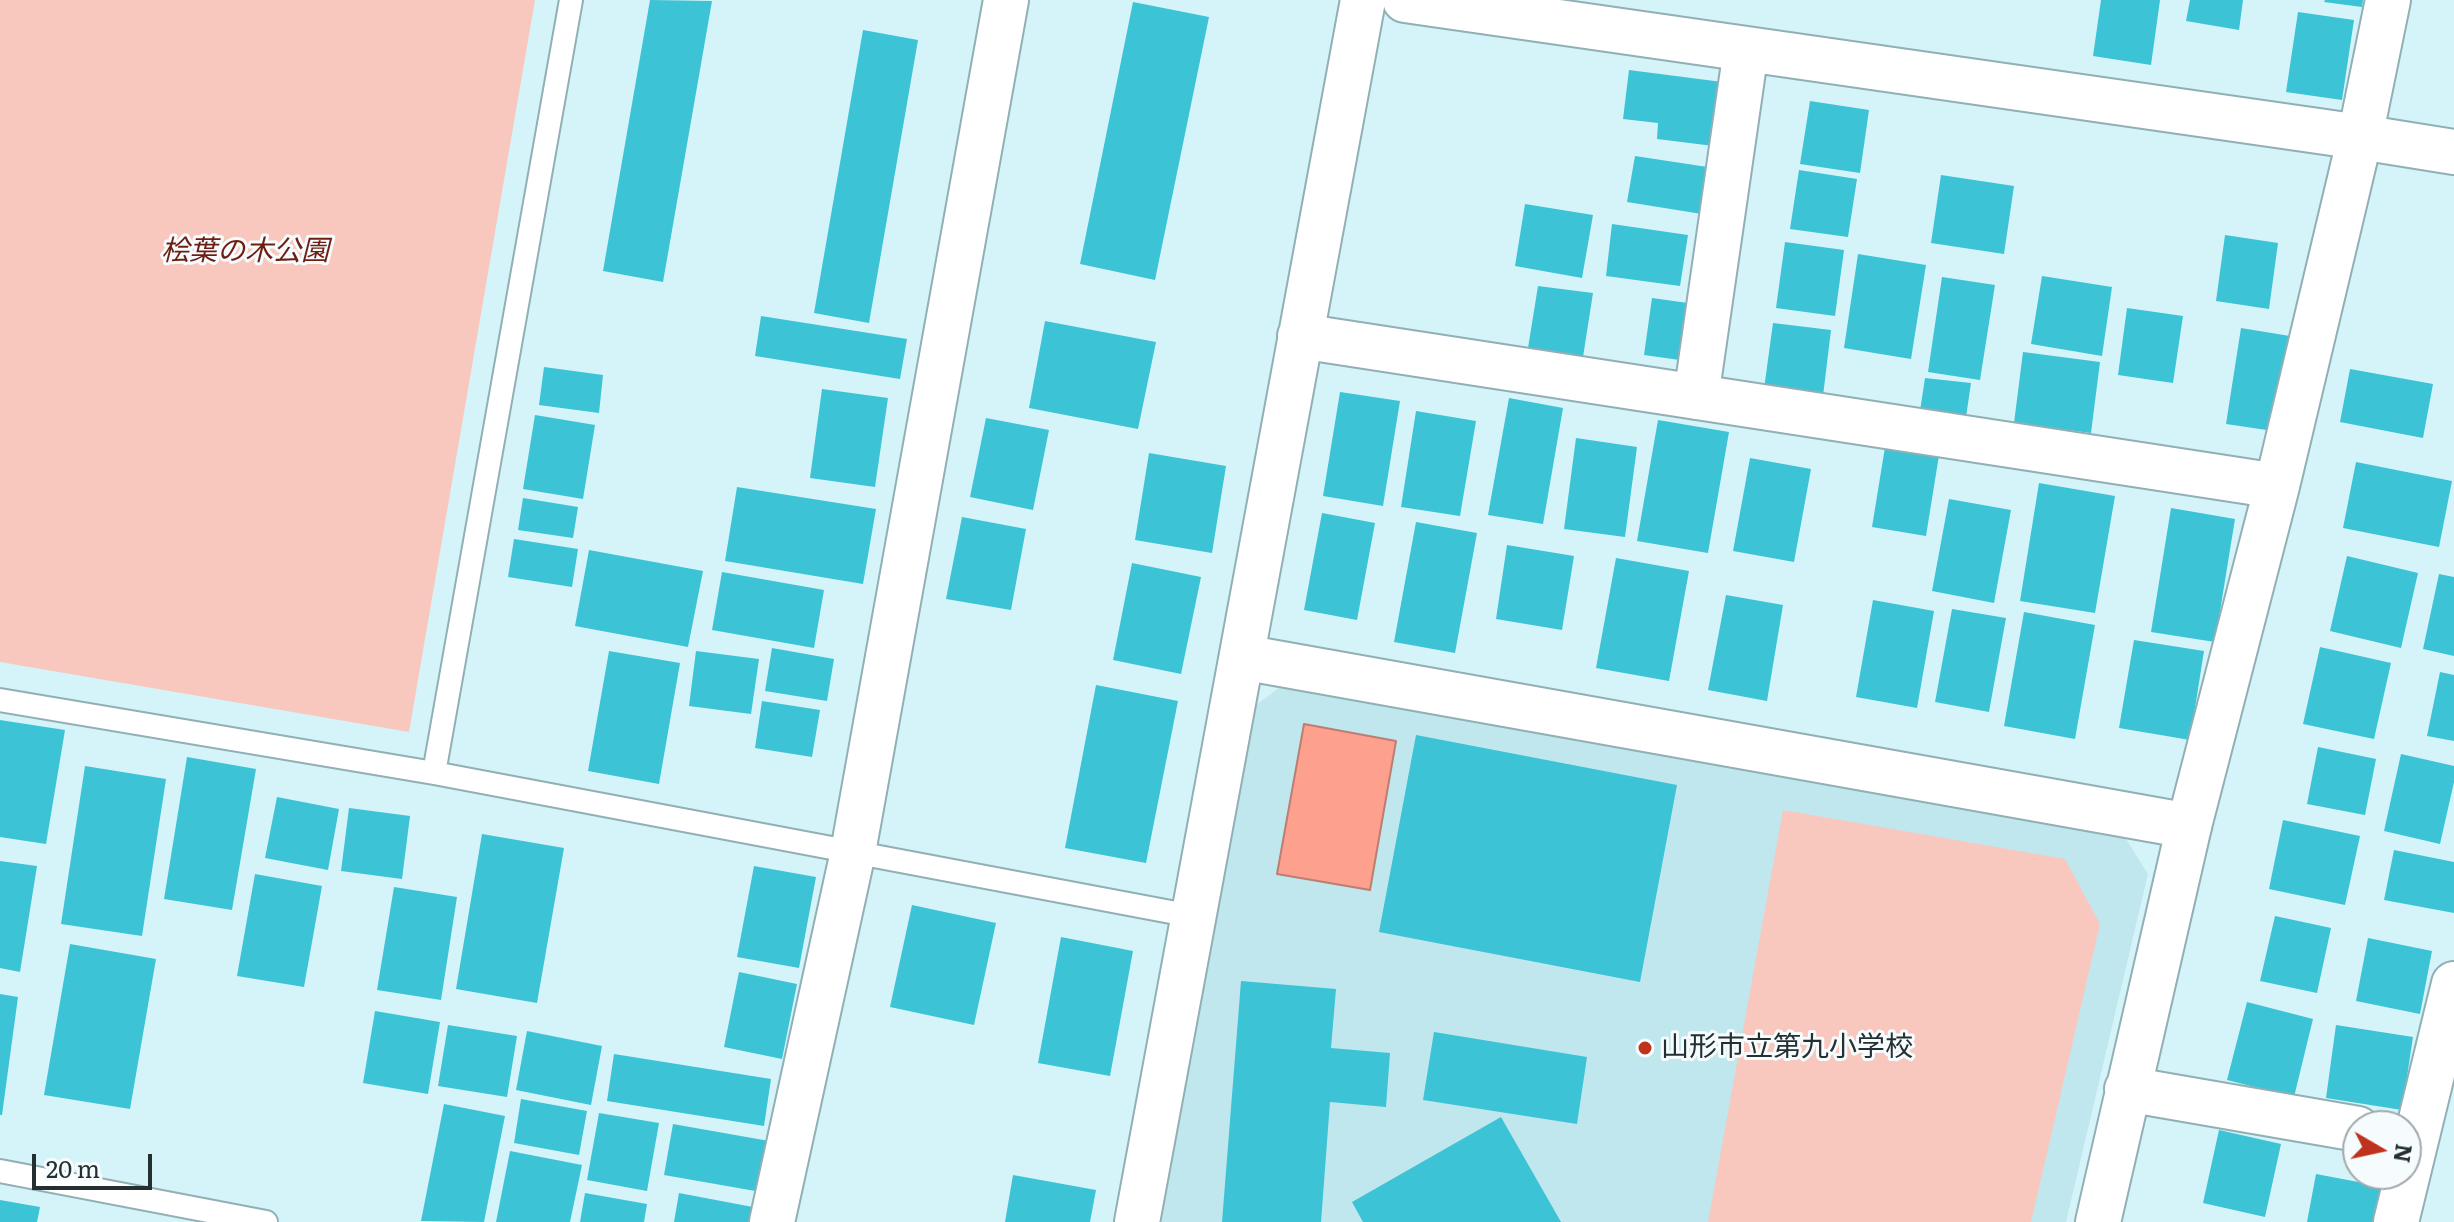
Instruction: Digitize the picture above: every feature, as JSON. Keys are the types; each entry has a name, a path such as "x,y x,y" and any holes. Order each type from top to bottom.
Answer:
{"street":[{"path":"772,1222 853,852 1006,0"},
{"path":"1137,1222 1363,0"},
{"path":"1405,0 2454,152"},
{"path":"2098,1222 2189,826 2277,486 2360,137 2388,0"},
{"path":"1696,397 1746,50"},
{"path":"1300,336 2277,486"},
{"path":"1242,657 2189,826"},
{"path":"2396,1222 2426,1141 2454,984"},
{"path":"2127,1089 2342,1126"}],"lane":[{"path":"434,773 571,0"},
{"path":"0,700 434,773 1192,916"},
{"path":"0,1171 266,1222"}],"shaded area":[{"name":"山形市立第九小学校","path":"1279,688 2121,831 2148,874 2066,1222 1150,1222 1248,711"},
{"path":"1304,724 1396,741 1370,890 1277,874"}],"green space":[{"name":"桧葉の木公園","path":"0,0 535,0 409,732 0,662"},
{"path":"1783,810 2065,859 2100,924 2031,1222 1708,1222"}],"building":[{"path":"650,0 712,1 663,282 603,271"},
{"path":"2101,0 2160,0 2151,65 2093,56"},
{"path":"2190,0 2243,0 2239,30 2186,21"},
{"path":"2325,0 2363,0 2362,7"},
{"path":"1133,2 1209,17 1155,280 1080,264"},
{"path":"2298,12 2354,20 2342,100 2286,92"},
{"path":"863,30 918,40 869,323 814,313"},
{"path":"1629,70 1730,83 1722,147 1657,139 1658,123 1623,119"},
{"path":"1810,101 1869,110 1860,173 1800,164"},
{"path":"1635,156 1714,168 1708,215 1627,202"},
{"path":"1799,170 1857,179 1848,237 1790,229"},
{"path":"1941,175 2014,186 2004,254 1931,243"},
{"path":"1525,204 1593,215 1582,278 1515,266"},
{"path":"1612,224 1688,235 1680,286 1606,276"},
{"path":"2225,235 2278,243 2269,309 2216,301"},
{"path":"1785,242 1844,250 1835,316 1776,308"},
{"path":"1858,254 1926,265 1911,359 1844,348"},
{"path":"2042,276 2112,287 2102,356 2031,344"},
{"path":"1942,277 1995,285 1980,380 1928,372"},
{"path":"1538,286 1593,293 1583,357 1528,348"},
{"path":"1652,298 1702,305 1694,362 1644,355"},
{"path":"2127,308 2183,316 2173,383 2118,375"},
{"path":"761,316 907,339 900,379 755,356"},
{"path":"1045,321 1156,342 1138,429 1029,408"},
{"path":"1773,323 1831,330 1823,396 1764,389"},
{"path":"2241,328 2302,338 2287,433 2226,424"},
{"path":"2023,352 2100,362 2091,433 2014,423"},
{"path":"544,367 603,375 599,413 539,405"},
{"path":"2350,369 2433,384 2423,438 2340,422"},
{"path":"1925,378 1971,383 1966,417 1920,411"},
{"path":"822,389 888,398 875,487 810,478"},
{"path":"1340,392 1400,401 1383,506 1323,496"},
{"path":"1509,398 1563,408 1543,524 1488,515"},
{"path":"1416,411 1476,421 1460,516 1401,507"},
{"path":"535,415 595,425 583,499 523,489"},
{"path":"986,418 1049,430 1033,510 970,497"},
{"path":"1658,420 1729,432 1708,553 1637,541"},
{"path":"1576,438 1637,447 1625,537 1564,529"},
{"path":"1886,441 1940,449 1926,536 1872,527"},
{"path":"1149,453 1226,466 1212,553 1135,540"},
{"path":"1750,458 1811,469 1794,562 1733,551"},
{"path":"2356,462 2452,481 2439,547 2343,528"},
{"path":"2039,483 2115,496 2095,613 2020,601"},
{"path":"737,487 876,509 863,584 725,561"},
{"path":"523,498 578,507 573,538 518,530"},
{"path":"1949,499 2011,510 1994,603 1932,591"},
{"path":"2171,508 2235,519 2215,642 2151,632"},
{"path":"1322,513 1375,523 1357,620 1304,610"},
{"path":"962,517 1026,529 1011,610 946,599"},
{"path":"1416,522 1477,533 1455,653 1394,642"},
{"path":"514,539 578,549 572,587 508,577"},
{"path":"1507,545 1574,556 1562,630 1496,619"},
{"path":"589,550 703,571 688,647 575,626"},
{"path":"2347,556 2418,573 2401,648 2330,631"},
{"path":"1616,558 1689,571 1669,681 1596,668"},
{"path":"1132,563 1201,577 1181,674 1113,660"},
{"path":"722,572 824,590 814,648 712,630"},
{"path":"2439,574 2454,577 2454,656 2423,649"},
{"path":"1726,595 1783,605 1767,701 1708,690"},
{"path":"1873,600 1934,611 1917,708 1856,697"},
{"path":"1952,609 2006,618 1989,712 1935,702"},
{"path":"2024,612 2095,625 2075,739 2004,726"},
{"path":"2134,640 2204,651 2190,740 2119,728"},
{"path":"2320,647 2391,663 2374,739 2303,724"},
{"path":"772,648 834,659 827,701 765,691"},
{"path":"609,651 680,663 659,784 588,771"},
{"path":"696,651 759,659 751,714 689,706"},
{"path":"2440,672 2454,675 2454,741 2427,736"},
{"path":"1096,685 1178,701 1146,863 1065,848"},
{"path":"762,701 820,710 812,757 755,748"},
{"path":"0,720 65,730 46,844 0,837"},
{"path":"1416,735 1677,785 1640,982 1379,932"},
{"path":"2318,747 2376,759 2365,815 2307,804"},
{"path":"2401,754 2454,766 2454,782 2440,844 2384,831"},
{"path":"187,757 256,769 232,910 164,899"},
{"path":"85,766 166,779 142,936 61,924"},
{"path":"277,797 339,809 328,870 265,858"},
{"path":"349,808 410,816 402,879 341,871"},
{"path":"2283,820 2360,836 2345,905 2269,889"},
{"path":"482,834 564,848 537,1003 456,989"},
{"path":"2394,850 2454,862 2454,913 2384,900"},
{"path":"0,861 37,866 20,972 0,968"},
{"path":"754,866 816,877 799,968 737,957"},
{"path":"255,874 322,886 304,987 237,976"},
{"path":"394,887 457,897 441,1000 377,990"},
{"path":"912,905 996,923 974,1025 890,1007"},
{"path":"2275,916 2331,928 2317,993 2260,981"},
{"path":"1061,937 1133,951 1110,1076 1038,1063"},
{"path":"2368,938 2432,951 2420,1014 2356,1001"},
{"path":"70,944 156,959 130,1109 44,1095"},
{"path":"739,972 797,984 782,1059 724,1047"},
{"path":"1241,981 1336,989 1331,1048 1390,1053 1386,1107 1330,1102 1321,1222 1222,1222"},
{"path":"0,994 18,997 2,1115 0,1115"},
{"path":"2247,1002 2313,1019 2294,1097 2227,1080"},
{"path":"375,1011 440,1022 428,1094 363,1083"},
{"path":"448,1025 517,1036 507,1097 438,1086"},
{"path":"2336,1025 2413,1037 2402,1110 2326,1098"},
{"path":"527,1031 602,1046 591,1105 516,1090"},
{"path":"1434,1032 1587,1057 1577,1124 1423,1100"},
{"path":"614,1054 771,1079 764,1126 607,1101"},
{"path":"521,1099 587,1111 579,1155 514,1143"},
{"path":"444,1104 505,1116 484,1222 421,1221"},
{"path":"599,1113 659,1123 647,1191 587,1180"},
{"path":"1501,1117 1561,1222 1363,1222 1352,1202"},
{"path":"673,1124 769,1141 761,1192 664,1175"},
{"path":"2219,1130 2281,1144 2265,1217 2203,1203"},
{"path":"510,1151 582,1165 570,1222 496,1222"},
{"path":"2316,1174 2342,1179 2342,1190 2384,1190 2379,1222 2307,1222"},
{"path":"1013,1175 1096,1190 1090,1222 1005,1222"},
{"path":"585,1193 647,1204 644,1222 580,1222"},
{"path":"679,1193 758,1208 755,1222 674,1222"},
{"path":"0,1200 40,1207 37,1222 0,1222"}],"place":[{"name":"山形市立第九小学校","path":"1645,1048"}]}
